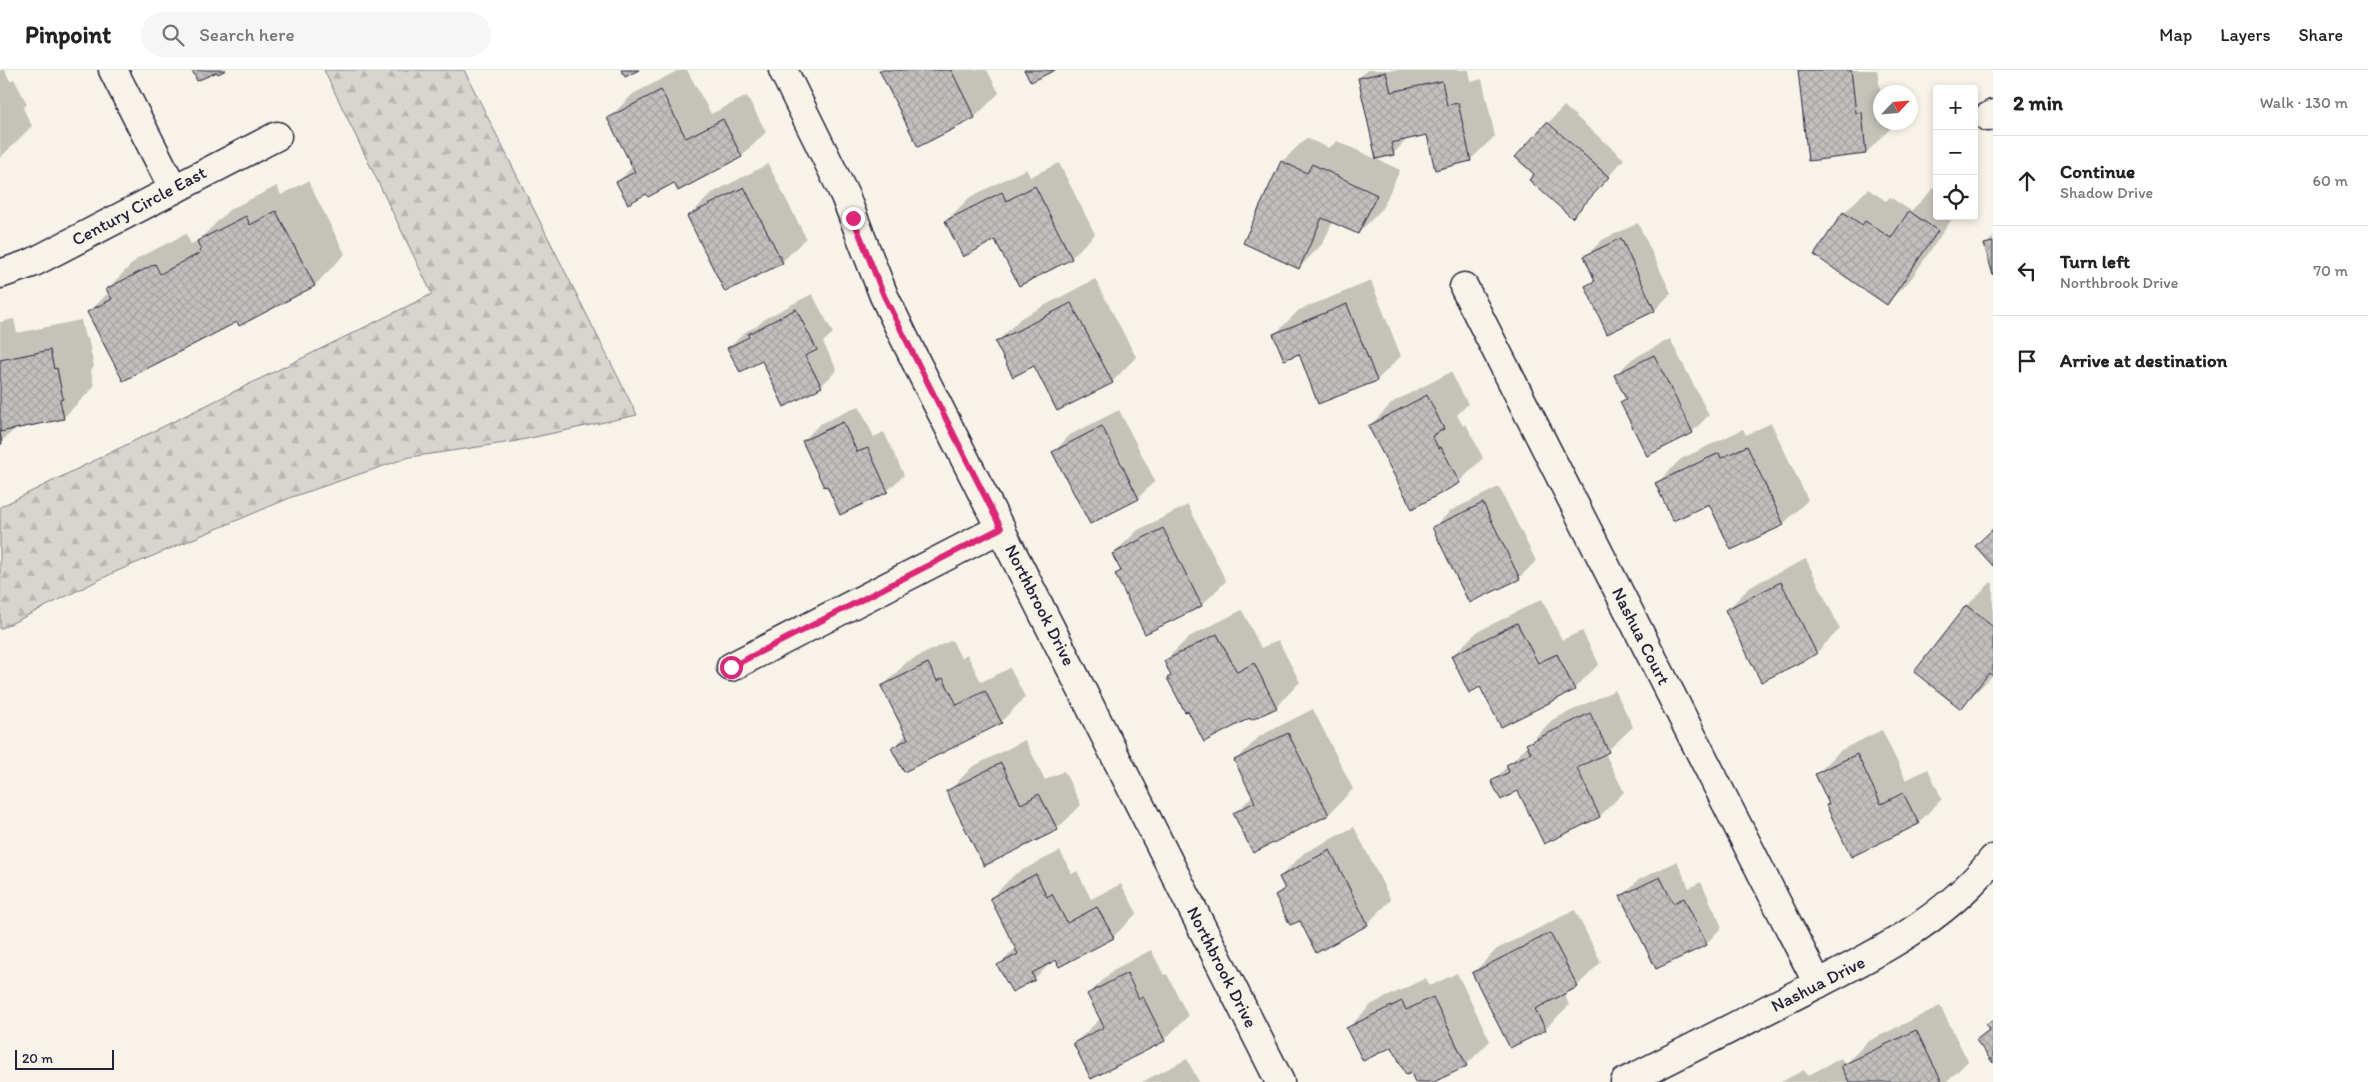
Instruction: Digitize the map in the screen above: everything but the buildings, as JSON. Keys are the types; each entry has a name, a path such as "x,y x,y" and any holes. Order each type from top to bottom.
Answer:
{"street":[{"path":"113,70 173,188"},
{"name":"Northbrook Drive","path":"783,70 845,196 888,304 1280,1082"},
{"name":"Century Circle East","path":"0,274 32,263 173,188 277,136"},
{"name":"Nashua Court","path":"1464,287 1818,984"},
{"path":"731,667 1001,528"},
{"name":"Nashua Drive","path":"1625,1082 1882,951 1919,926 1956,897 1993,859"}],"green space":[{"path":"324,70 464,70 637,415 512,442 410,457 292,497 115,572 0,629 0,507 432,294"}],"route":[{"path":"731,667 1001,528 884,296 853,218"}]}
